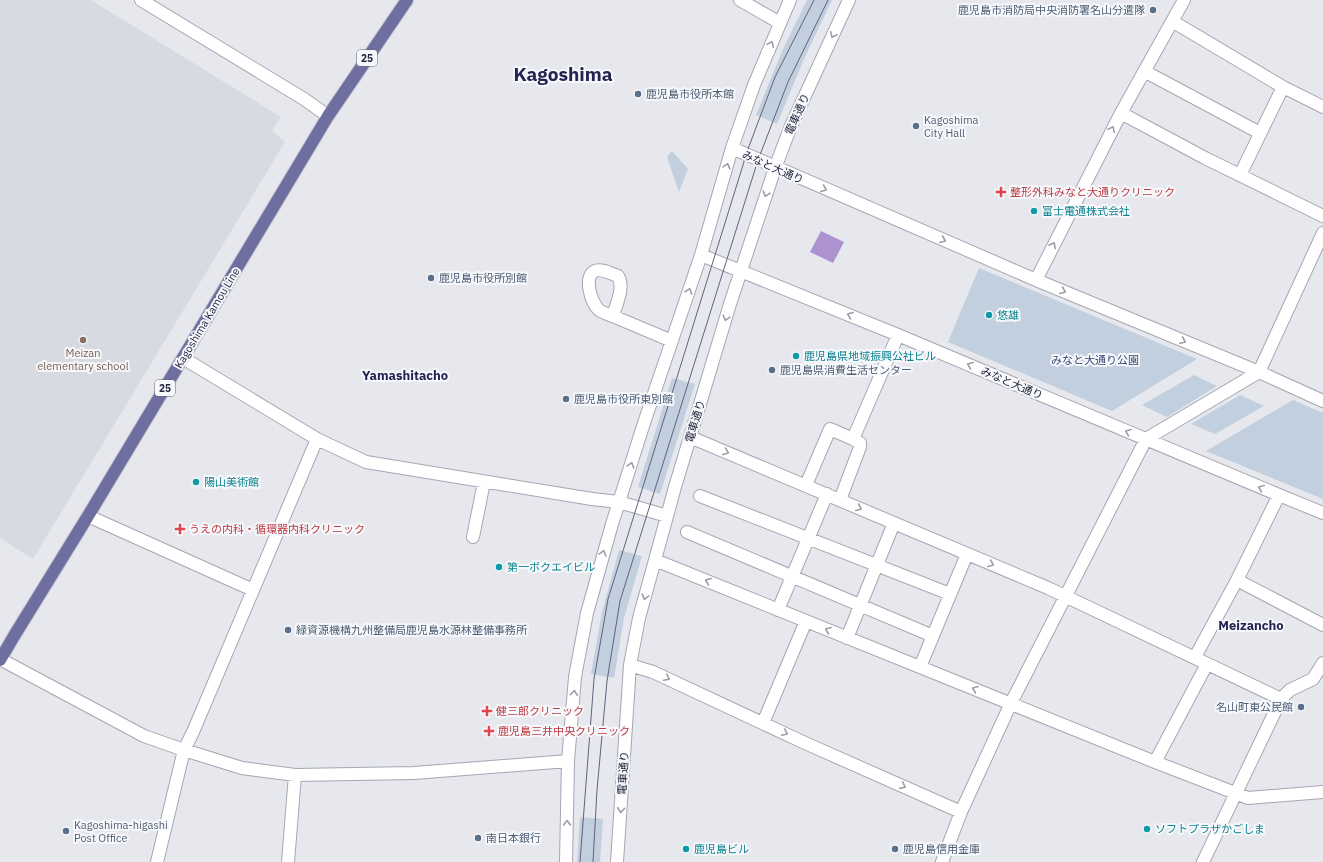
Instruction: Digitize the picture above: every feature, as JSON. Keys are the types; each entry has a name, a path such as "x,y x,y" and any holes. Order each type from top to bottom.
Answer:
{"main road":[{"name":"Kagoshima Kamou Line","path":"0,660 328,116 407,0"}],"street":[{"path":"141,0 304,98 328,116"},
{"path":"740,0 780,23"},
{"path":"566,862 568,761 575,677 587,613 607,538 701,255 732,148 754,85 790,0"},
{"name":"電車通り","path":"617,862 630,666 639,618 690,437 775,168 791,126 849,0"},
{"path":"1036,280 1120,113 1184,0"},
{"path":"1172,21 1283,87 1323,107"},
{"path":"1144,71 1260,133"},
{"path":"1240,175 1283,87"},
{"path":"1120,113 1323,216"},
{"name":"みなと大通り","path":"732,148 775,168 1036,280 1258,372 1323,401"},
{"path":"942,862 961,812 1011,703 1146,439 1258,372 1323,234"},
{"name":"みなと大通り","path":"701,255 898,335 1279,496 1323,513"},
{"path":"613,316 672,341"},
{"path":"853,439 898,335"},
{"path":"183,358 317,439 366,462 484,482 619,502 667,516"},
{"path":"806,485 830,429 853,439 860,443 860,447 840,500"},
{"path":"690,437 1066,596 1281,699"},
{"path":"157,862 184,750 317,439"},
{"path":"473,537 484,482"},
{"path":"778,610 827,494"},
{"path":"700,496 877,564 950,594"},
{"path":"1195,657 1279,496"},
{"path":"88,516 253,590"},
{"path":"847,638 894,523"},
{"path":"687,532 933,636"},
{"path":"920,667 966,554"},
{"path":"655,560 1155,762 1248,798 1323,792"},
{"path":"1236,580 1323,625"},
{"path":"763,723 806,621"},
{"path":"0,660 144,736 242,768 295,775 414,773 568,761"},
{"path":"1203,862 1281,699 1290,690 1313,679 1323,663"},
{"path":"1155,762 1207,664"},
{"path":"630,666 653,672 805,743 961,812"},
{"path":"288,862 295,775"}],"shaded area":[{"name":"Meizan elementary school","path":"0,0 91,0 281,117 272,131 285,142 33,559 0,538"},
{"path":"821,231 844,242 833,263 810,252"}],"green space":[{"path":"807,0 832,0 804,59 777,124 756,115 783,49"},
{"path":"672,151 688,169 679,192 667,157"},
{"name":"みなと大通り公園","path":"979,268 1197,359 1112,411 948,342"},
{"path":"1194,375 1217,386 1167,417 1142,405"},
{"path":"672,378 695,384 660,494 638,487"},
{"path":"1240,395 1264,406 1215,434 1191,424"},
{"path":"1293,400 1323,413 1323,499 1206,451"},
{"path":"619,550 642,556 624,618 614,678 591,674 602,612"},
{"path":"580,817 603,819 600,862 577,862"}],"tram line":[{"path":"580,862 594,679 608,599 748,149 775,77 814,0"},
{"path":"593,862 597,790 607,681 620,601 758,160 788,82 828,0"}],"place":[{"name":"鹿児島市消防局中央消防署名山分遣隊","path":"1153,10"},
{"name":"鹿児島市役所本館","path":"638,94"},
{"name":"Kagoshima City Hall","path":"916,126"},
{"name":"整形外科みなと大通りクリニック","path":"1001,192"},
{"name":"富士電通株式会社","path":"1034,211"},
{"name":"鹿児島市役所別館","path":"431,278"},
{"name":"悠雄","path":"989,315"},
{"name":"Meizan elementary school","path":"83,340"},
{"name":"鹿児島県地域振興公社ビル","path":"796,356"},
{"name":"鹿児島県消費生活センター","path":"772,370"},
{"name":"鹿児島市役所東別館","path":"566,399"},
{"name":"陽山美術館","path":"196,482"},
{"name":"うえの内科・循環器内科クリニック","path":"180,529"},
{"name":"第一ボクエイビル","path":"499,567"},
{"name":"緑資源機構九州整備局鹿児島水源林整備事務所","path":"288,630"},
{"name":"名山町東公民館","path":"1301,707"},
{"name":"健三郎クリニック","path":"487,711"},
{"name":"鹿児島三井中央クリニック","path":"489,731"},
{"name":"ソフトプラザかごしま","path":"1147,829"},
{"name":"Kagoshima-higashi Post Office","path":"66,831"},
{"name":"南日本銀行","path":"478,838"},
{"name":"鹿児島ビル","path":"686,849"},
{"name":"鹿児島信用金庫","path":"895,849"}],"district":[{"name":"Kagoshima","path":"563,74"},
{"name":"Yamashitacho","path":"405,375"},
{"name":"Meizancho","path":"1251,625"}]}
